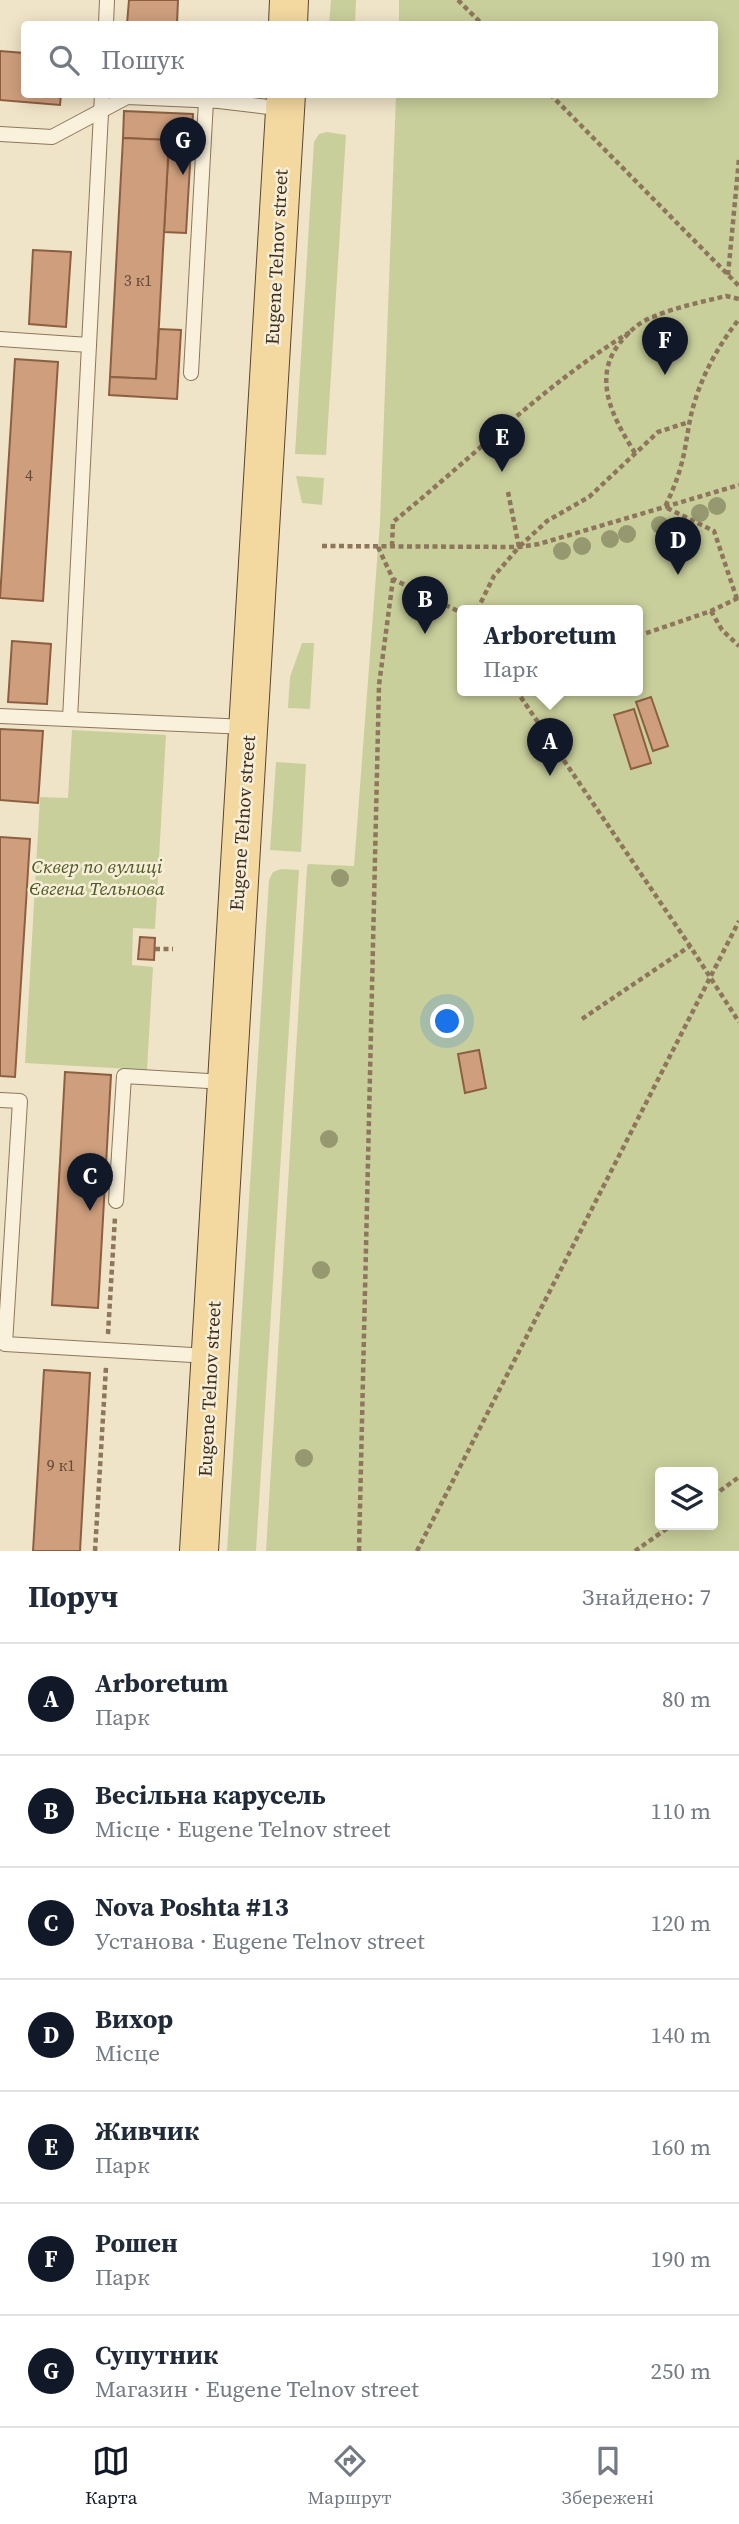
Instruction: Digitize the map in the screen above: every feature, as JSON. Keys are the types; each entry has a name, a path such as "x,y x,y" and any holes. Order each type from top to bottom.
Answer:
{"main road":[{"path":"288,21 289,0"},
{"name":"Eugene Telnov street","path":"199,1551 285,102"}],"lane":[{"path":"106,21 107,0"},
{"path":"70,719 102,98"},
{"path":"0,134 52,137 125,98"},
{"path":"147,98 285,102"},
{"path":"191,373 206,101"},
{"path":"0,339 89,345"},
{"path":"0,716 249,727"},
{"path":"116,1201 124,1076 227,1082"},
{"path":"0,1100 20,1101 2,1343 211,1357"}],"path":[{"path":"458,0 479,21"},
{"path":"554,98 739,286"},
{"path":"728,275 739,159"},
{"path":"392,546 393,522 550,388 597,352 650,317 726,296 739,299"},
{"path":"665,507 676,483 689,422 708,368 739,319"},
{"path":"630,331 613,348 607,364 607,394 619,428 635,453"},
{"path":"480,605 494,576 519,547 547,521 589,498 658,432 689,422"},
{"path":"322,546 519,547 539,544 739,485"},
{"path":"508,492 519,547"},
{"path":"643,634 712,611 738,598 715,531 665,507"},
{"path":"359,1551 379,685 393,579 377,547"},
{"path":"393,579 457,610"},
{"path":"712,611 722,629 739,646"},
{"path":"520,696 739,1022"},
{"path":"417,1551 739,921"},
{"path":"582,1019 690,946"},
{"path":"155,949 173,950"},
{"path":"95,1551 116,1201"},
{"path":"718,1492 739,1477"},
{"path":"635,1551 665,1530"}],"green space":[{"path":"331,0 356,0 355,21 329,21"},
{"path":"399,0 739,0 739,1551 266,1551 307,867 308,864 354,866 380,522 396,98 718,98 718,21 399,21"},
{"path":"327,132 346,135 326,455 295,454 314,142 319,134"},
{"path":"296,476 324,478 322,505 302,503"},
{"path":"302,643 314,643 310,709 288,708 290,677"},
{"name":"Сквер по вулиці Євгена Тельнова","path":"72,730 166,735 155,929 133,928 132,965 153,967 147,1070 25,1063 40,797 68,798"},
{"path":"276,762 306,764 301,852 270,850"},
{"path":"281,869 299,870 256,1551 227,1551 269,880 273,872"}],"building":[{"path":"129,0 178,0 177,21 127,21"},
{"path":"0,51 21,53 21,98 61,98 60,105 0,100"},
{"path":"124,111 193,114 186,233 164,232 169,140 123,138"},
{"path":"123,138 169,140 156,379 110,377"},
{"path":"33,250 71,252 66,327 29,324"},
{"path":"159,329 181,330 177,399 109,395 110,377 156,379"},
{"path":"15,359 58,362 43,601 0,598"},
{"path":"12,641 51,644 47,704 8,702"},
{"path":"651,697 668,746 653,751 636,702"},
{"path":"634,709 651,763 631,769 614,715"},
{"path":"0,729 43,731 38,803 0,800"},
{"path":"0,837 30,839 15,1077 0,1076"},
{"path":"140,937 155,938 154,960 138,959"},
{"path":"479,1050 486,1088 465,1093 458,1054"},
{"path":"65,1072 111,1075 98,1308 52,1305"},
{"path":"44,1370 90,1373 80,1551 33,1551"}],"place":[{"name":"Супутник","path":"183,175"},
{"name":"Рошен","path":"665,375"},
{"name":"Живчик","path":"502,472"},
{"name":"Вихор","path":"678,575"},
{"name":"Весільна карусель","path":"425,634"},
{"name":"Arboretum","path":"550,776"},
{"name":"Nova Poshta #13","path":"90,1211"}]}
